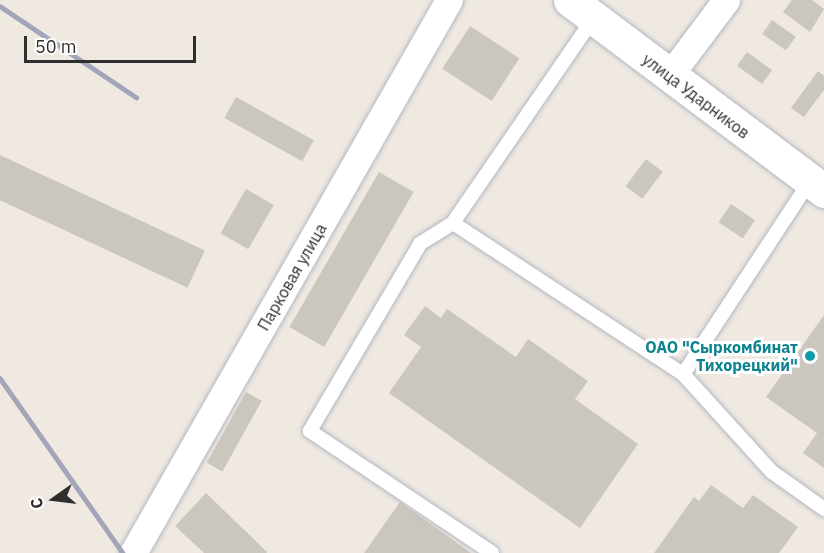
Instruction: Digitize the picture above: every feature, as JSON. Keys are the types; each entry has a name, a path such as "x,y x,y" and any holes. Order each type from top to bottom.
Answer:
{"main road":[{"name":"улица Ударников","path":"582,10 817,186"}],"street":[{"name":"Парковая улица","path":"133,553 449,0"},
{"path":"669,76 726,0"}],"lane":[{"path":"492,553 310,431 420,244 453,223 582,10"},
{"path":"683,374 817,186"},
{"path":"453,223 683,374 772,472 824,509"}],"building":[{"path":"792,0 812,0 824,9 810,32 783,12"},
{"path":"772,20 796,37 786,51 762,34"},
{"path":"470,26 519,58 492,101 442,69"},
{"path":"747,52 772,70 762,84 737,66"},
{"path":"818,71 824,76 824,90 804,117 791,108"},
{"path":"236,97 314,140 302,161 224,118"},
{"path":"0,155 205,251 187,288 0,200"},
{"path":"646,159 663,172 642,199 626,186"},
{"path":"379,172 414,192 324,347 290,327"},
{"path":"246,189 274,205 248,249 220,233"},
{"path":"731,204 755,220 743,238 719,222"},
{"path":"425,306 441,318 447,309 516,357 528,339 588,381 575,399 638,444 580,528 389,393 421,347 404,335"},
{"name":"ОАО \"Сыркомбинат Тихорецкий\"","path":"824,315 824,468 803,453 817,433 766,397"},
{"path":"246,392 262,401 222,472 207,463"},
{"path":"711,485 743,508 753,495 798,527 779,553 654,553 694,497 699,501"},
{"path":"206,493 267,552 204,553 175,526"},
{"path":"400,502 471,553 364,553"}],"railway":[{"path":"0,6 136,97"},
{"path":"0,378 123,553"}],"place":[{"name":"ОАО \"Сыркомбинат Тихорецкий\"","path":"810,356"}]}
